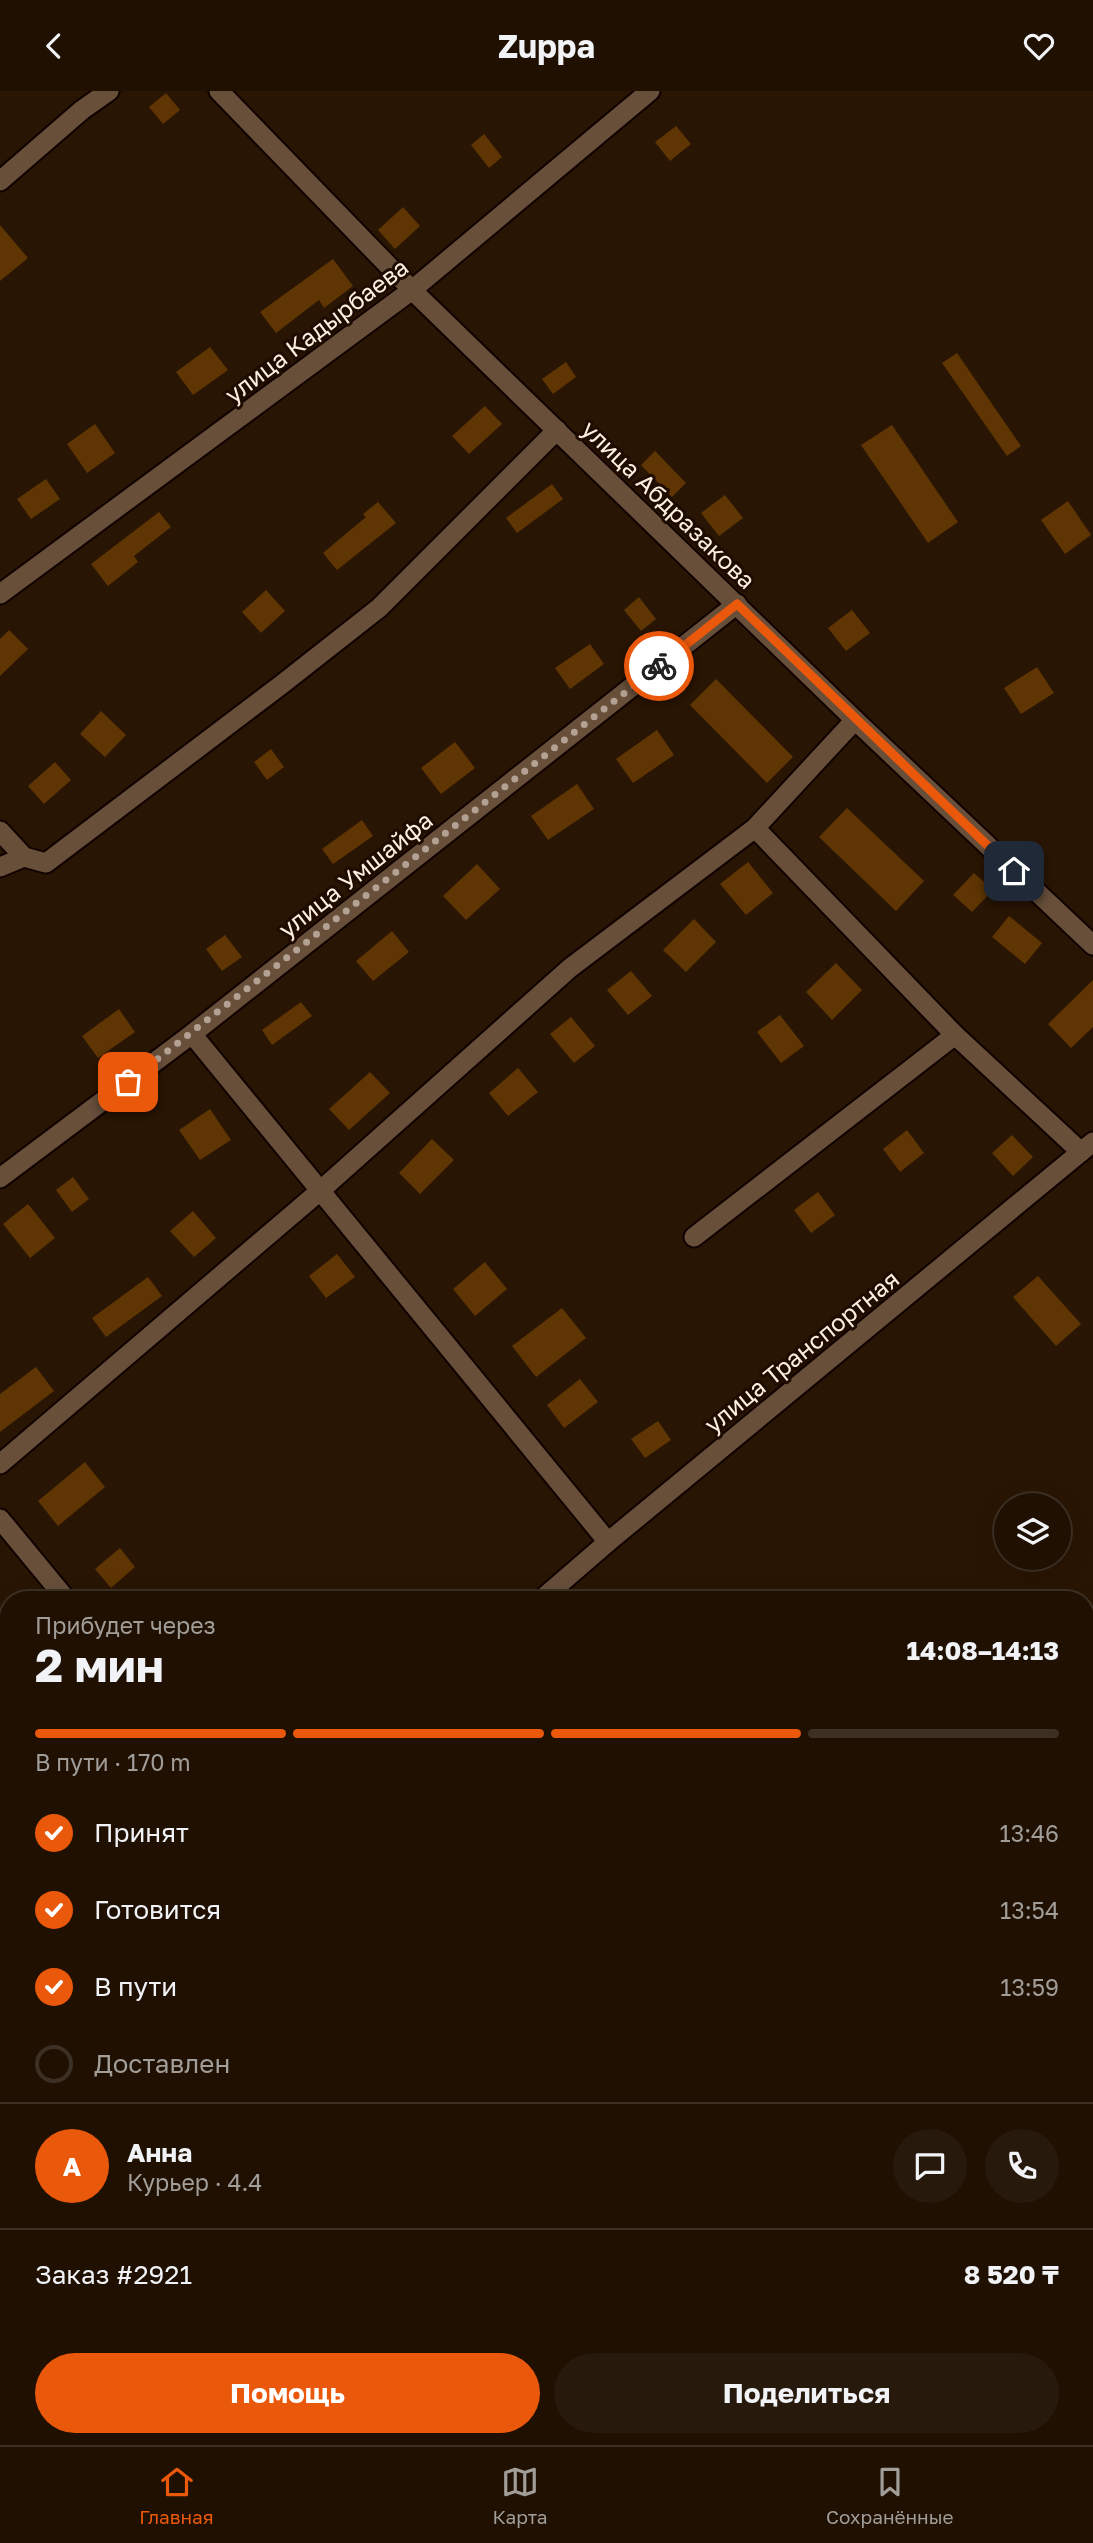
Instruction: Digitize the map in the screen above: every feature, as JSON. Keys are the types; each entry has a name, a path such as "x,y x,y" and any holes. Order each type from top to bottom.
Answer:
{"street":[{"path":"0,181 82,110 109,91"},
{"name":"улица Абдразакова","path":"219,91 412,290 855,720 1093,945"},
{"name":"улица Кадырбаева","path":"0,594 412,290 650,91"},
{"path":"0,831 24,856 46,863 379,608 557,430"},
{"name":"улица Умшайфа","path":"0,1178 192,1034 737,604"},
{"path":"0,1464 321,1190 570,968 755,828 855,720"},
{"path":"755,828 955,1035 1087,1147"},
{"path":"0,867 24,856"},
{"path":"192,1034 608,1542"},
{"path":"694,1237 955,1035"},
{"name":"улица Транспортная","path":"551,1591 1087,1147"},
{"path":"0,1518 59,1591"}],"building":[{"path":"166,93 180,110 163,124 149,107"},
{"path":"676,126 691,144 670,161 655,142"},
{"path":"484,134 502,157 489,168 471,145"},
{"path":"403,207 420,226 395,249 378,230"},
{"path":"0,225 28,258 0,281"},
{"path":"333,259 353,286 324,308 319,300 276,333 260,312"},
{"path":"210,347 228,370 193,395 176,372"},
{"path":"957,353 1021,446 1007,456 942,363"},
{"path":"566,362 576,377 553,394 542,379"},
{"path":"485,406 502,424 469,454 452,436"},
{"path":"95,424 115,453 87,473 67,444"},
{"path":"892,425 958,522 928,543 861,445"},
{"path":"655,451 686,483 672,497 641,465"},
{"path":"46,479 60,499 31,519 17,499"},
{"path":"552,484 563,499 517,533 506,518"},
{"path":"725,495 743,518 719,536 701,513"},
{"path":"1068,501 1091,535 1065,554 1041,520"},
{"path":"378,502 396,523 337,570 323,553 366,517 363,514"},
{"path":"159,512 171,527 134,556 138,562 108,586 91,564"},
{"path":"266,590 285,611 261,633 242,612"},
{"path":"639,597 656,619 641,631 624,610"},
{"path":"852,610 870,633 846,651 828,628"},
{"path":"9,630 28,649 0,676 0,639"},
{"path":"590,644 604,664 570,689 555,668"},
{"path":"1037,667 1054,693 1021,714 1004,688"},
{"path":"716,679 793,757 767,783 690,705"},
{"path":"101,711 126,735 105,757 80,734"},
{"path":"657,730 674,755 633,783 616,759"},
{"path":"455,742 475,768 441,794 421,768"},
{"path":"271,749 284,767 267,780 254,762"},
{"path":"55,762 71,780 44,804 28,786"},
{"path":"577,784 594,809 548,840 531,816"},
{"path":"847,808 924,881 896,911 819,837"},
{"path":"362,820 373,836 333,864 322,849"},
{"path":"748,862 773,893 746,915 720,884"},
{"path":"477,864 500,889 466,920 443,896"},
{"path":"974,873 993,890 972,912 953,895"},
{"path":"1009,916 1042,943 1025,964 992,937"},
{"path":"694,919 716,942 686,972 663,950"},
{"path":"392,931 409,952 373,981 356,961"},
{"path":"225,935 242,957 222,971 206,949"},
{"path":"836,963 862,990 832,1020 806,992"},
{"path":"631,971 652,996 628,1015 607,990"},
{"path":"1093,980 1093,1027 1071,1048 1048,1024"},
{"path":"301,1002 312,1016 272,1045 262,1030"},
{"path":"119,1009 135,1032 98,1058 82,1036"},
{"path":"780,1015 804,1046 781,1063 757,1032"},
{"path":"571,1017 595,1046 574,1063 550,1034"},
{"path":"518,1068 538,1092 508,1116 489,1093"},
{"path":"370,1072 390,1093 349,1130 329,1109"},
{"path":"210,1109 231,1140 200,1160 179,1130"},
{"path":"907,1130 924,1153 900,1172 883,1149"},
{"path":"1012,1135 1033,1157 1013,1176 992,1153"},
{"path":"432,1139 454,1160 420,1194 399,1173"},
{"path":"73,1177 89,1199 72,1212 56,1190"},
{"path":"818,1192 835,1215 811,1233 794,1210"},
{"path":"28,1204 55,1238 30,1258 3,1224"},
{"path":"193,1211 216,1238 194,1257 170,1231"},
{"path":"337,1254 355,1277 326,1298 309,1276"},
{"path":"485,1262 507,1289 475,1316 453,1289"},
{"path":"1038,1276 1081,1324 1056,1346 1013,1297"},
{"path":"148,1277 162,1296 106,1337 92,1318"},
{"path":"562,1308 586,1338 536,1377 512,1346"},
{"path":"36,1367 54,1391 0,1432 0,1394"},
{"path":"580,1379 598,1402 564,1428 547,1405"},
{"path":"658,1421 671,1440 645,1458 631,1439"},
{"path":"85,1462 105,1487 58,1526 38,1501"},
{"path":"120,1548 135,1567 111,1588 95,1569"}],"way so far":[{"path":"128,1082 659,666"}],"route":[{"path":"659,666 737,604 1014,871"}]}
